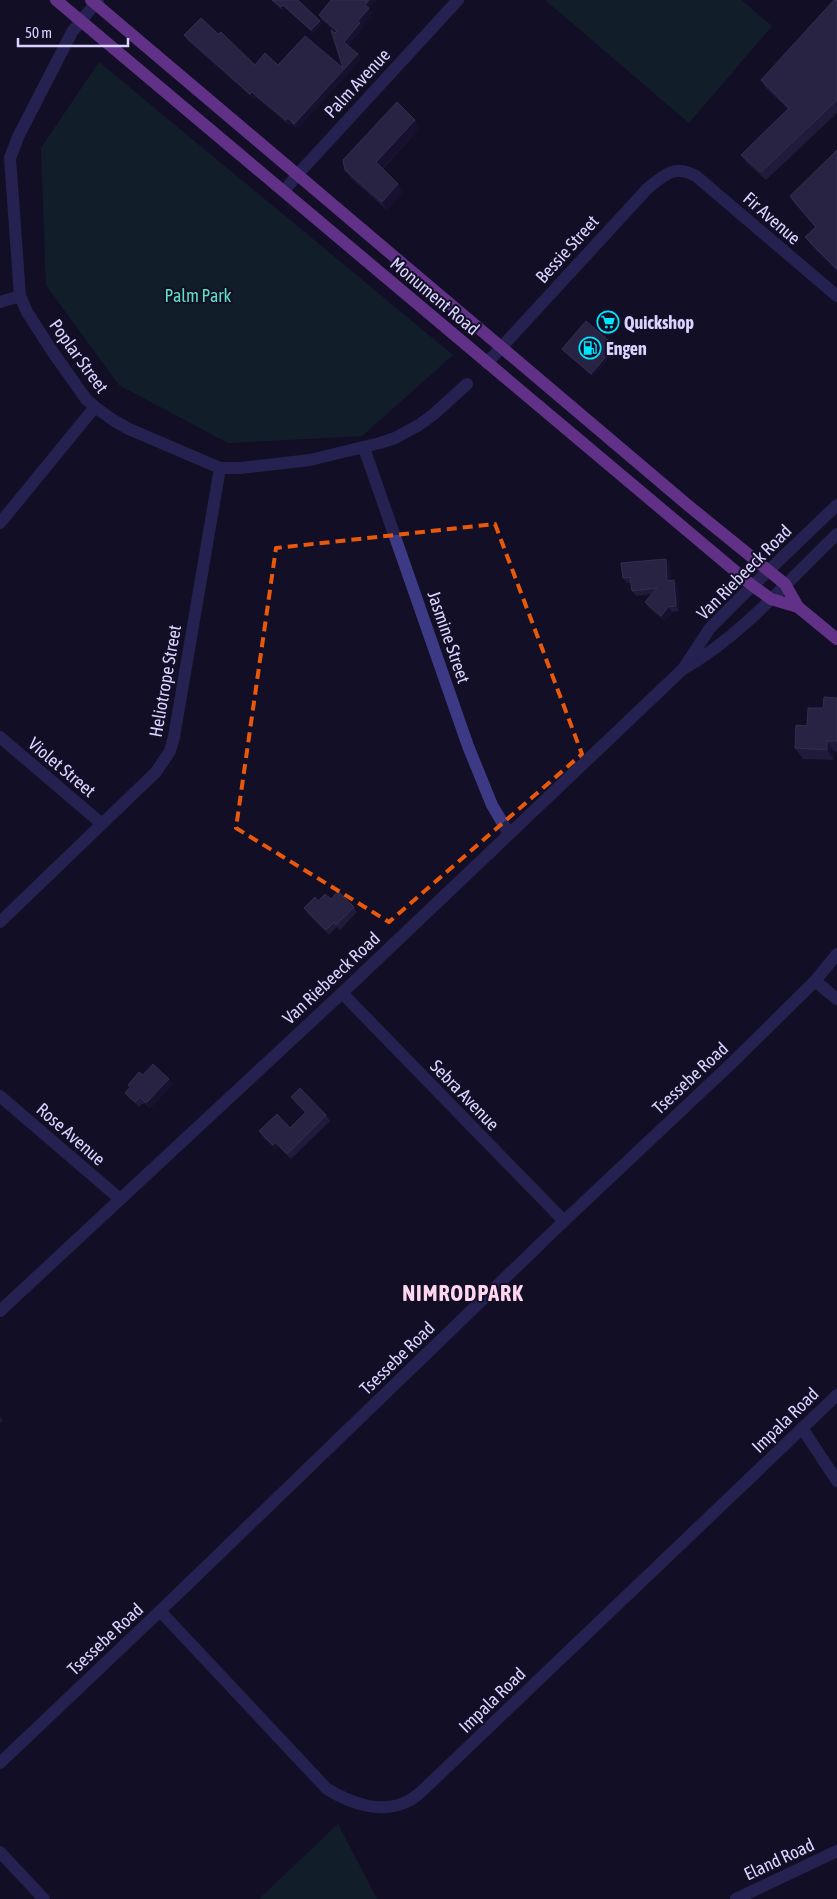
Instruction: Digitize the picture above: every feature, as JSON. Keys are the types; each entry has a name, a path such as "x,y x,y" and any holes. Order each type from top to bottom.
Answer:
{"main road":[{"name":"Monument Road","path":"56,0 753,586 770,599 798,607"},
{"name":"Monument Road","path":"95,1 502,347 785,584 798,607 837,639"}],"street":[{"name":"Palm Avenue","path":"284,191 458,0"},
{"name":"Poplar Street","path":"95,1 72,32 18,137 5,157 20,296 27,312 86,399 95,408 130,429 220,468 241,468 310,460 364,448 394,438 419,425 434,414 467,384"},
{"name":"Fir Avenue","path":"681,170 696,176 837,296"},
{"name":"Bessie Street","path":"487,363 646,189 666,174 681,170"},
{"path":"0,302 20,296"},
{"path":"0,523 95,408"},
{"name":"Jasmine Street","path":"364,448 468,746 492,805 509,834"},
{"name":"Heliotrope Street","path":"0,922 156,772 170,751 174,737 220,468"},
{"name":"Van Riebeeck Road","path":"683,669 710,628 837,505"},
{"name":"Van Riebeeck Road","path":"0,1311 342,993 683,669 708,654 770,599 837,534"},
{"name":"Violet Street","path":"0,737 102,824"},
{"name":"Tsessebe Road","path":"0,1763 564,1221 734,1061 816,980 837,954"},
{"path":"816,980 837,1000"},
{"name":"Sebra Avenue","path":"342,993 564,1221"},
{"name":"Rose Avenue","path":"0,1096 120,1199"},
{"name":"Impala Road","path":"160,1611 327,1789 351,1801 368,1806 388,1806 408,1802 421,1792 837,1394"},
{"path":"802,1428 837,1481"},
{"name":"Eland Road","path":"736,1899 837,1851"},
{"path":"0,1852 44,1899"}],"highlighted area":[{"path":"495,524 582,754 389,922 236,828 276,548"}],"green space":[{"path":"545,0 741,0 772,26 689,123"},
{"name":"Palm Park","path":"99,62 453,355 362,436 228,443 119,385 46,285 41,148"},
{"path":"338,1824 377,1899 259,1899"}],"building":[{"path":"272,0 298,0 320,21 311,30 283,5 281,7"},
{"path":"331,0 369,0 365,5 369,8 358,21 360,23 344,42 358,54 294,124 288,118 286,120 252,92 250,94 184,35 201,18 218,34 221,32 255,65 265,53 278,65 305,36 343,68 331,30 335,33 337,31 319,15"},
{"path":"834,0 837,0 837,100 761,172 741,155 789,108 761,80"},
{"path":"397,102 415,120 376,162 398,184 382,202 345,170 343,160"},
{"path":"837,150 837,269 805,237 816,227 790,196"},
{"path":"586,321 615,346 591,374 562,349"},
{"path":"666,559 667,581 674,580 676,606 668,607 661,616 645,602 657,588 632,591 630,577 623,578 621,563"},
{"path":"824,697 837,698 837,741 827,741 827,750 795,748 796,725 807,726 808,708 823,708"},
{"path":"338,891 354,907 336,925 334,922 326,930 304,908 315,897 318,901 325,894 331,899"},
{"path":"153,1064 169,1079 146,1103 140,1097 135,1102 125,1093 130,1087 128,1085 139,1072 143,1075"},
{"path":"300,1088 326,1115 287,1154 275,1142 273,1145 259,1131 277,1114 290,1128 306,1112 291,1097"}],"place":[{"name":"Quickshop","path":"608,322"},
{"name":"Engen","path":"590,348"}],"district":[{"name":"NIMRODPARK","path":"463,1293"}]}
